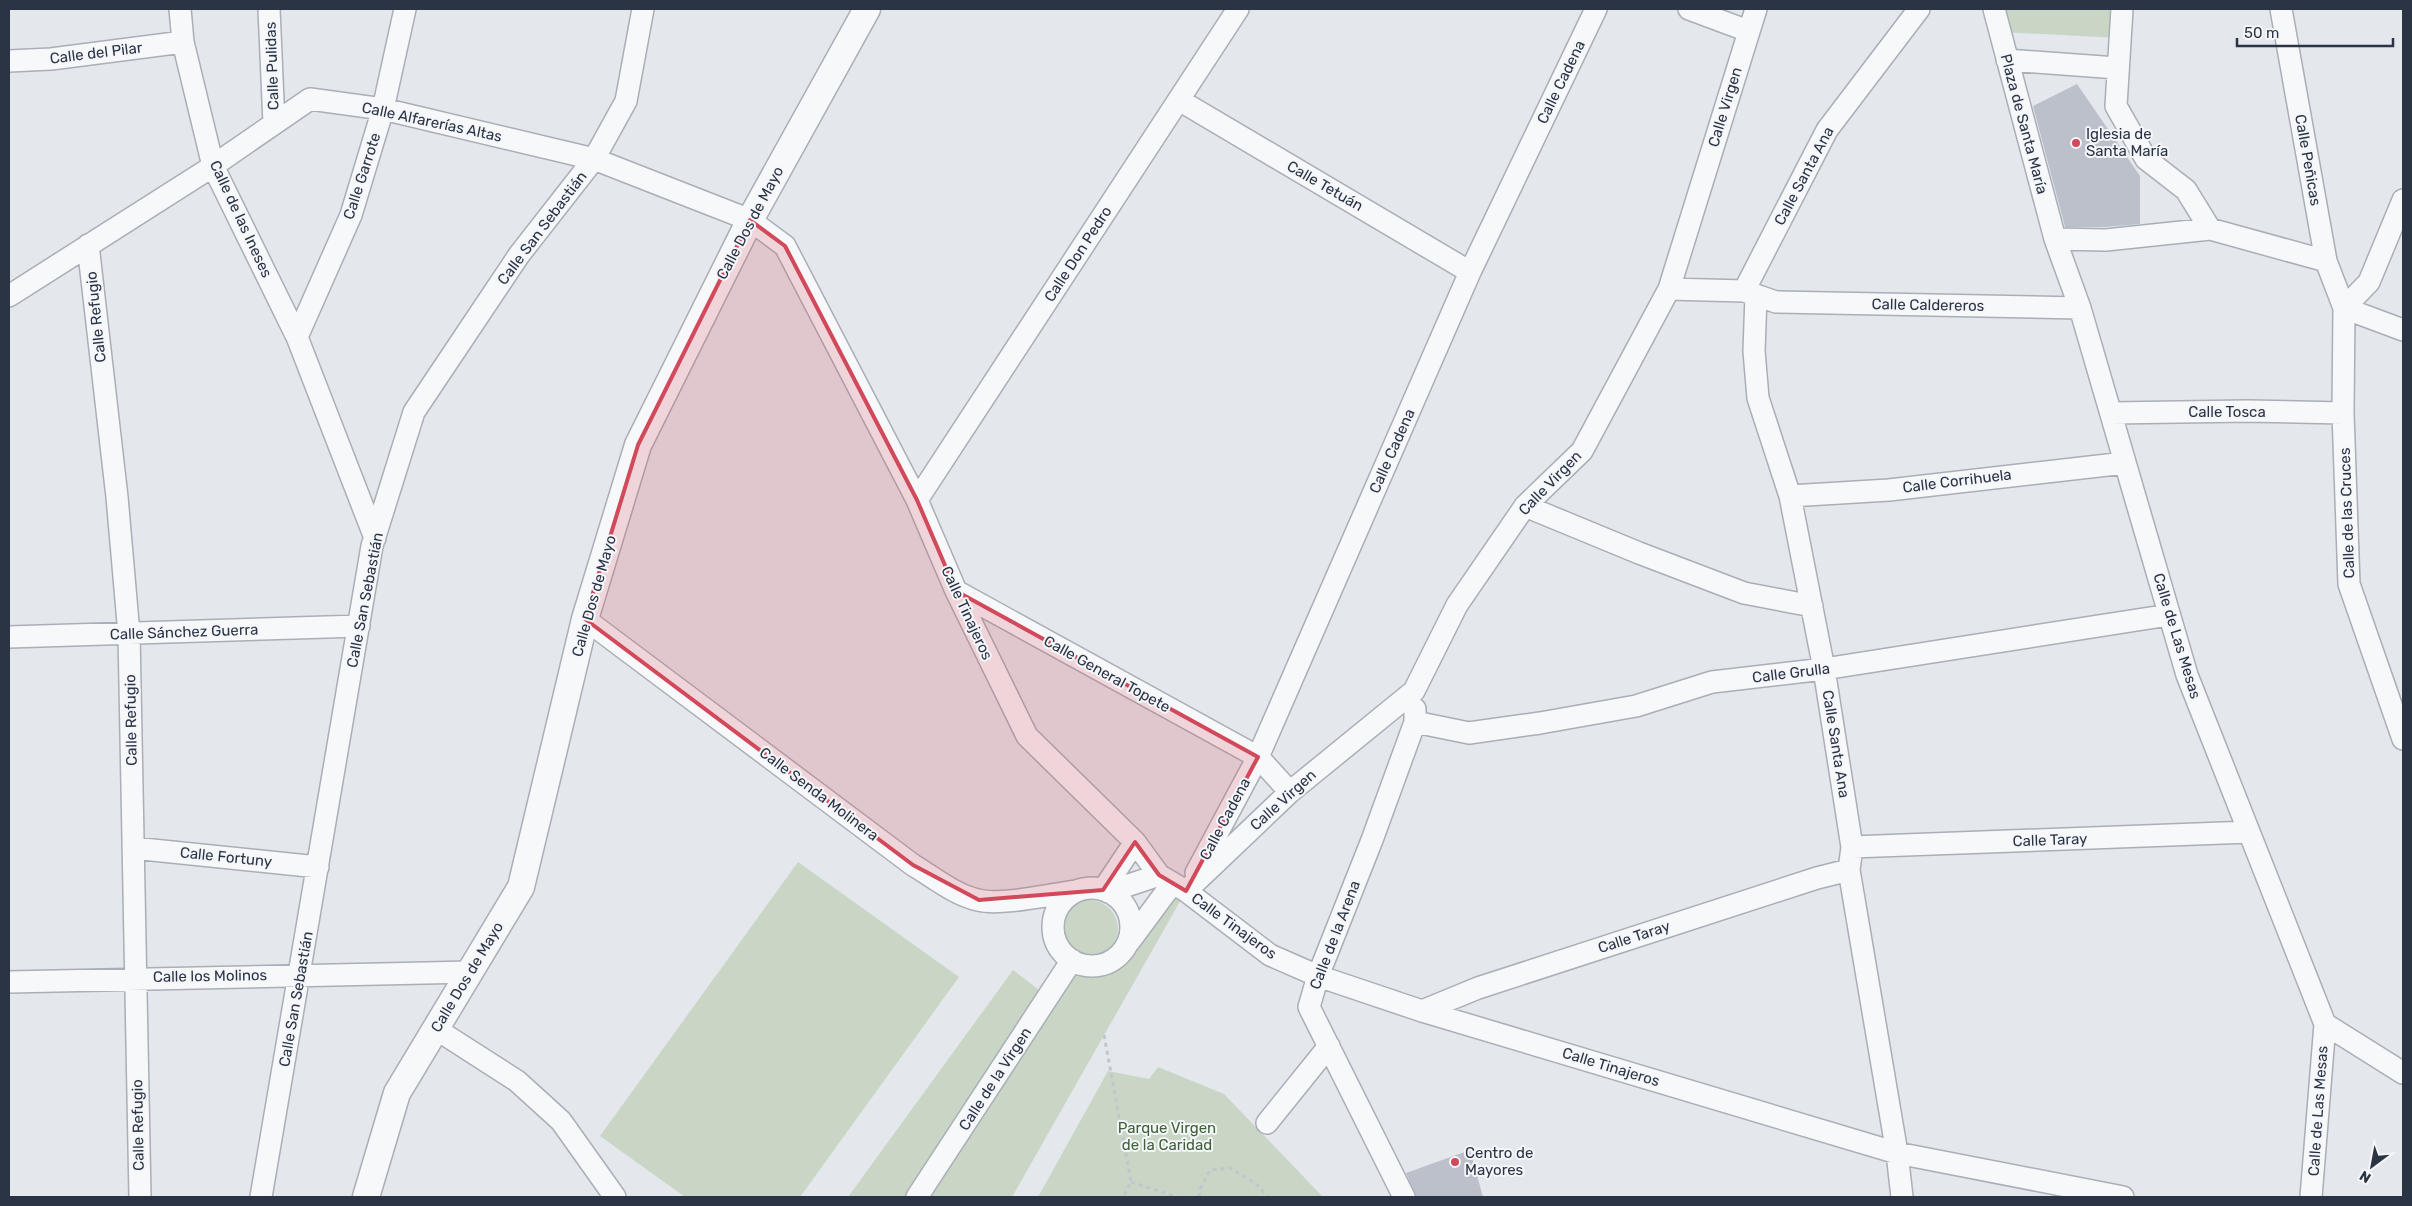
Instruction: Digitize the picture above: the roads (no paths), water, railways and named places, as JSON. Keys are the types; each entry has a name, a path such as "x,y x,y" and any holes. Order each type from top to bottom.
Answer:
{"street":[{"name":"Calle de las Ineses","path":"180,9 183,42 213,166 296,337 375,538"},
{"name":"Calle Pulidas","path":"269,9 274,124"},
{"name":"Calle Garrote","path":"296,337 352,214 384,109 405,9"},
{"name":"Calle San Sebastián","path":"261,1197 375,538 414,412 519,255 594,160 626,101 643,9"},
{"name":"Calle Dos de Mayo","path":"366,1197 397,1093 521,887 585,619 638,445 750,220 867,9"},
{"name":"Calle Don Pedro","path":"917,500 1238,9"},
{"name":"Calle Cadena","path":"1172,884 1258,757 1470,272 1596,9"},
{"path":"1690,9 1748,31"},
{"name":"Calle Virgen","path":"1172,884 1290,792 1414,691 1457,605 1525,506 1582,451 1669,289 1756,9"},
{"name":"Calle Santa Ana","path":"1902,1197 1898,1153 1849,870 1852,847 1824,669 1790,496 1758,398 1750,294 1827,130 1919,9"},
{"name":"Plaza de Santa María","path":"1994,9 2055,239"},
{"path":"2122,9 2116,106 2146,159 2186,190 2210,229"},
{"name":"Calle Peñicas","path":"2281,9 2326,261 2344,308"},
{"name":"Calle del Pilar","path":"9,61 51,59 183,42"},
{"path":"2007,60 2117,68"},
{"name":"Calle Alfarerías Altas","path":"9,296 213,166 310,99 384,109 594,160 750,220"},
{"name":"Calle Tetuán","path":"1179,100 1470,272"},
{"path":"2403,200 2369,282 2344,308 2403,330"},
{"name":"Calle Tinajeros","path":"750,220 785,246 917,500 956,591 1027,736 1135,842 1172,884 1270,955 1318,976 1422,1011 1898,1153 2123,1197"},
{"path":"2055,239 2106,240 2210,229 2326,261"},
{"name":"Calle de Las Mesas","path":"2055,239 2080,308 2187,676 2325,1024 2311,1197"},
{"name":"Calle Refugio","path":"88,245 116,488 129,634 140,1197"},
{"path":"1669,289 1750,294"},
{"name":"Calle Caldereros","path":"1750,294 1776,302 2080,308"},
{"name":"Calle de las Cruces","path":"2344,308 2343,413 2348,584 2403,739"},
{"name":"Calle Tosca","path":"2110,413 2247,411 2343,413"},
{"name":"Calle Corrihuela","path":"1790,496 1889,490 2125,463"},
{"path":"1525,506 1639,553 1744,593 1812,606"},
{"name":"Calle General Topete","path":"956,591 1258,757 1290,792"},
{"name":"Calle Grulla","path":"1415,722 1469,733 1636,706 1712,682 1824,669 2169,615"},
{"name":"Calle Senda Molinera","path":"585,619 914,865 963,895 979,900 998,901 1078,891"},
{"name":"Calle Sánchez Guerra","path":"9,637 359,626"},
{"name":"Calle de la Arena","path":"1404,1197 1309,1007 1318,976 1372,840 1415,722 1414,691"},
{"name":"Calle Taray","path":"1852,847 2249,832"},
{"path":"1106,891 1135,842"},
{"name":"Calle Fortuny","path":"133,848 318,868"},
{"name":"Calle Taray","path":"1422,1011 1488,985 1798,884 1849,870"},
{"path":"1172,884 1117,957 1103,965 1088,966 1072,960 1058,945 1053,929 1055,916 1065,898 1078,891 1090,888 1106,891 1172,884"},
{"path":"1106,891 1120,900 1130,916 1132,927 1128,944"},
{"name":"Calle de la Virgen","path":"917,1197 1072,960"},
{"name":"Calle los Molinos","path":"9,982 300,974 470,972"},
{"name":"Calle de Las Mesas","path":"2325,1024 2403,1073"},
{"path":"436,1029 517,1082 561,1121 615,1197"},
{"path":"1267,1124 1329,1046"}],"place":[{"name":"Iglesia de Santa María","path":"2076,143"},
{"name":"Centro de Mayores","path":"1455,1162"}],"park label":[{"name":"Parque Virgen de la Caridad","path":"1167,1136"}]}
